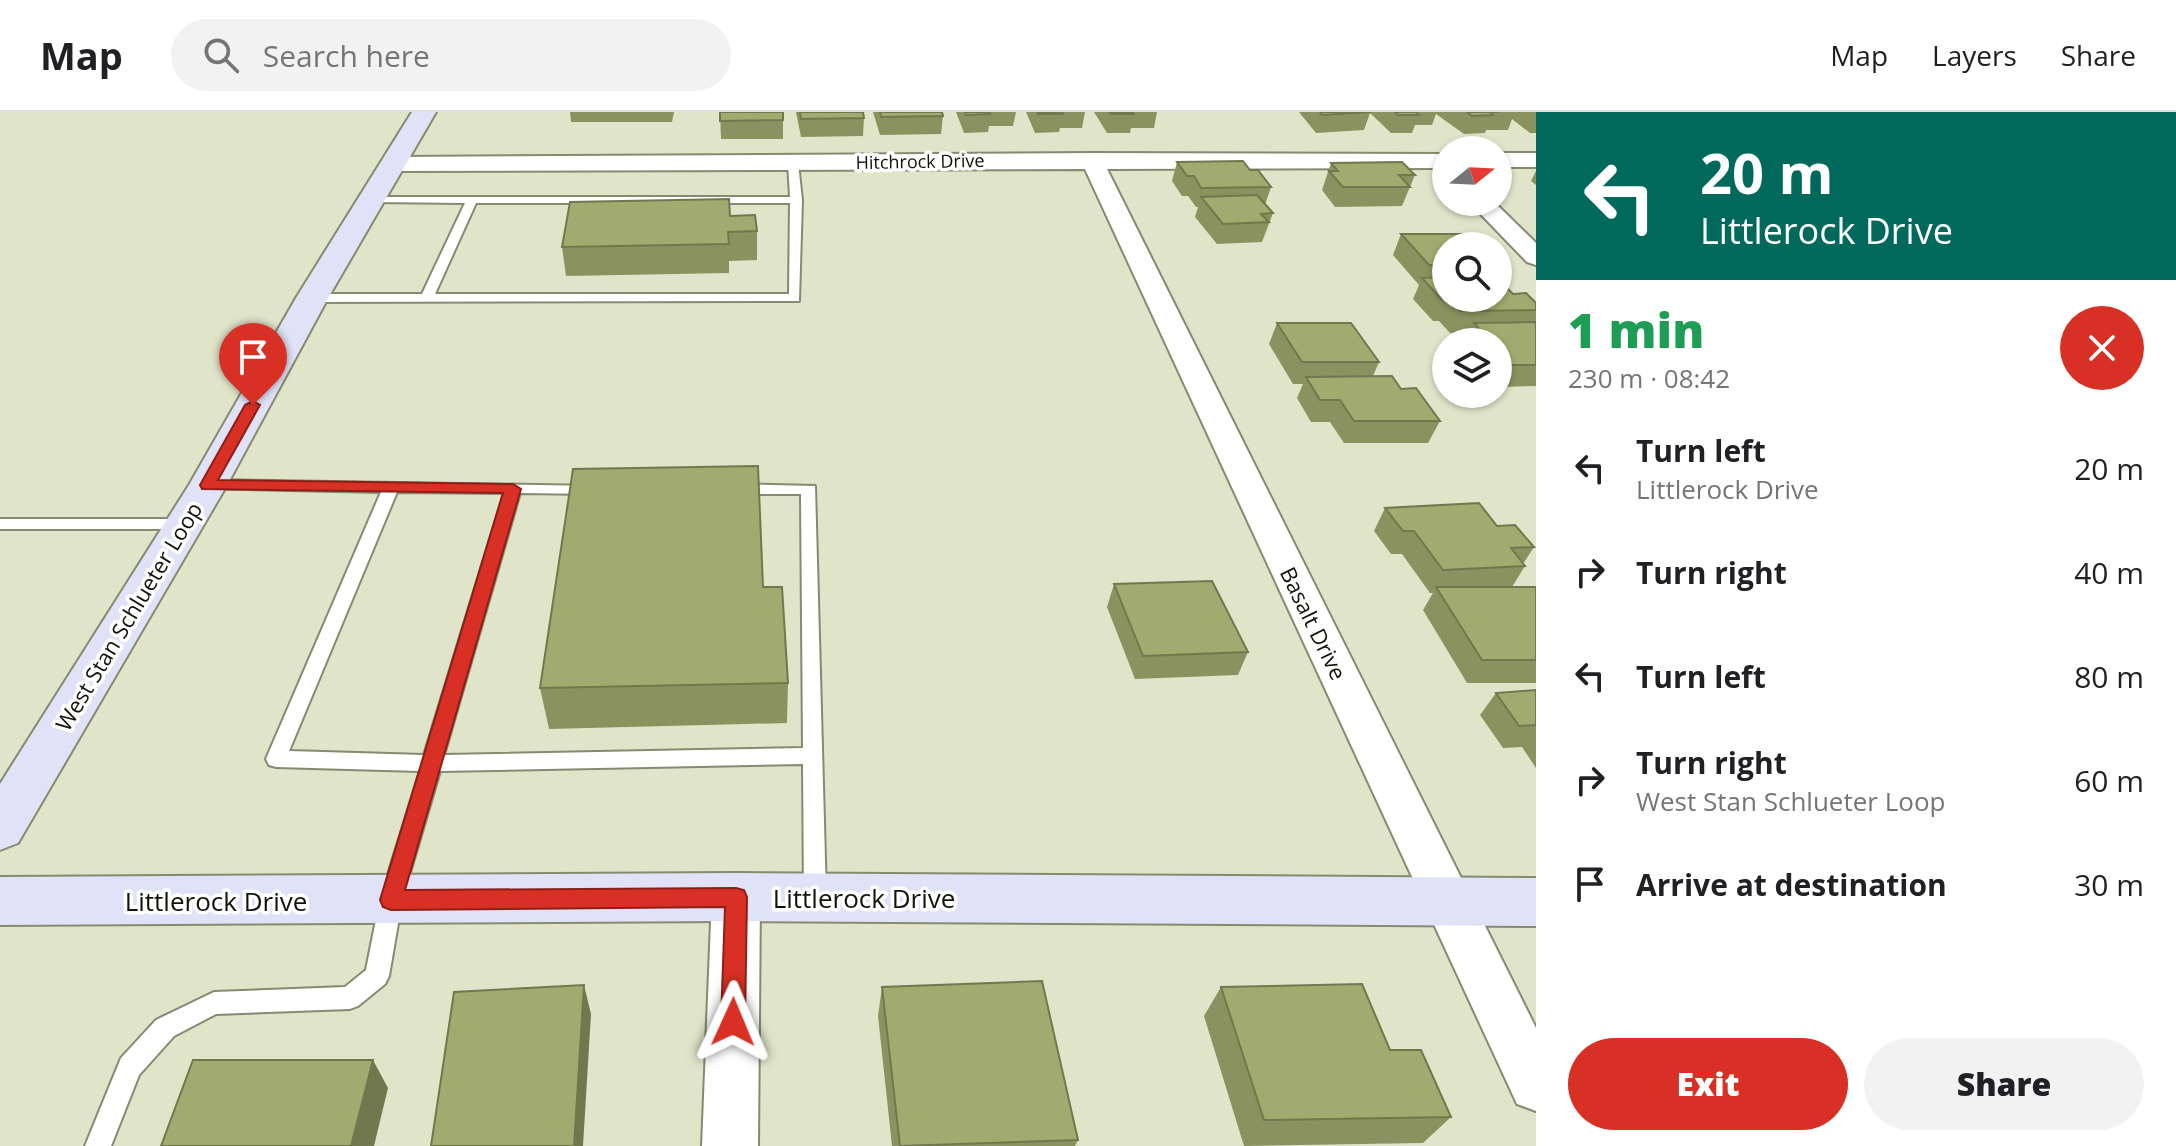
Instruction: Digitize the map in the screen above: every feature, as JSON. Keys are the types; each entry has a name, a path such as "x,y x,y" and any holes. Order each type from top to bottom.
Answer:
{"main road":[{"name":"West Stan Schlueter Loop","path":"0,828 208,485 312,298 424,112"},
{"name":"Littlerock Drive","path":"0,901 736,897 1536,902"}],"street":[{"name":"Hitchrock Drive","path":"394,164 1092,160 1432,163"},
{"name":"Basalt Drive","path":"1092,160 1536,1085"},
{"path":"1512,160 1536,160"},
{"path":"1495,216 1536,257"},
{"path":"730,1146 736,897"}],"lane":[{"path":"312,298 795,298 796,200 793,163"},
{"path":"372,199 796,200"},
{"path":"427,297 472,199"},
{"path":"208,485 609,489"},
{"path":"391,487 276,759 432,763 813,756"},
{"path":"98,1146 130,1067 165,1028 214,1003 350,998 377,976 391,900 513,489"},
{"path":"717,489 809,489 815,898"},
{"path":"0,524 184,524"}],"building":[{"path":"720,112 783,112 783,120 720,121"},
{"path":"800,112 863,112 864,118 801,119"},
{"path":"880,112 942,112 943,116 881,117"},
{"path":"965,112 989,112 990,114 966,115"},
{"path":"1062,112 1063,114 1038,114"},
{"path":"1109,112 1133,112 1134,114 1111,114"},
{"path":"1320,112 1371,112 1322,115"},
{"path":"1395,112 1416,112 1419,115 1398,115"},
{"path":"1467,112 1490,112 1493,115 1472,116"},
{"path":"1243,161 1250,170 1258,170 1271,187 1201,188 1194,176 1187,176 1177,162"},
{"path":"1402,162 1415,175 1399,175 1410,187 1343,187 1329,171 1338,171 1331,163"},
{"path":"1257,195 1273,213 1261,214 1269,222 1223,224 1201,197"},
{"path":"729,199 730,216 755,215 757,231 728,232 729,244 562,247 570,202"},
{"path":"1401,234 1432,234 1432,265"},
{"path":"1422,278 1432,278 1432,289"},
{"path":"1512,293 1526,293 1536,303 1536,310 1512,310"},
{"path":"1536,322 1536,365 1512,365 1512,328 1478,328 1474,323"},
{"path":"1277,323 1351,323 1379,362 1302,362"},
{"path":"1392,376 1401,389 1416,388 1440,421 1354,421 1340,400 1320,400 1306,377"},
{"path":"758,466 763,587 782,587 788,683 540,688 573,469"},
{"path":"1479,503 1497,526 1515,525 1534,547 1511,548 1525,566 1443,570 1414,531 1403,531 1385,508"},
{"path":"1212,581 1248,652 1143,656 1114,584"},
{"path":"1436,587 1536,587 1536,660 1482,660"},
{"path":"1536,690 1536,725 1519,726 1496,693"},
{"path":"1042,981 1078,1140 900,1146 882,987"},
{"path":"1362,984 1390,1050 1421,1050 1451,1117 1264,1120 1221,987"},
{"path":"584,985 574,1146 431,1146 454,992"},
{"path":"193,1060 373,1060 351,1146 161,1146"}],"route":[{"path":"253,405 208,485 513,489 391,900 736,897 733,1022"}]}
